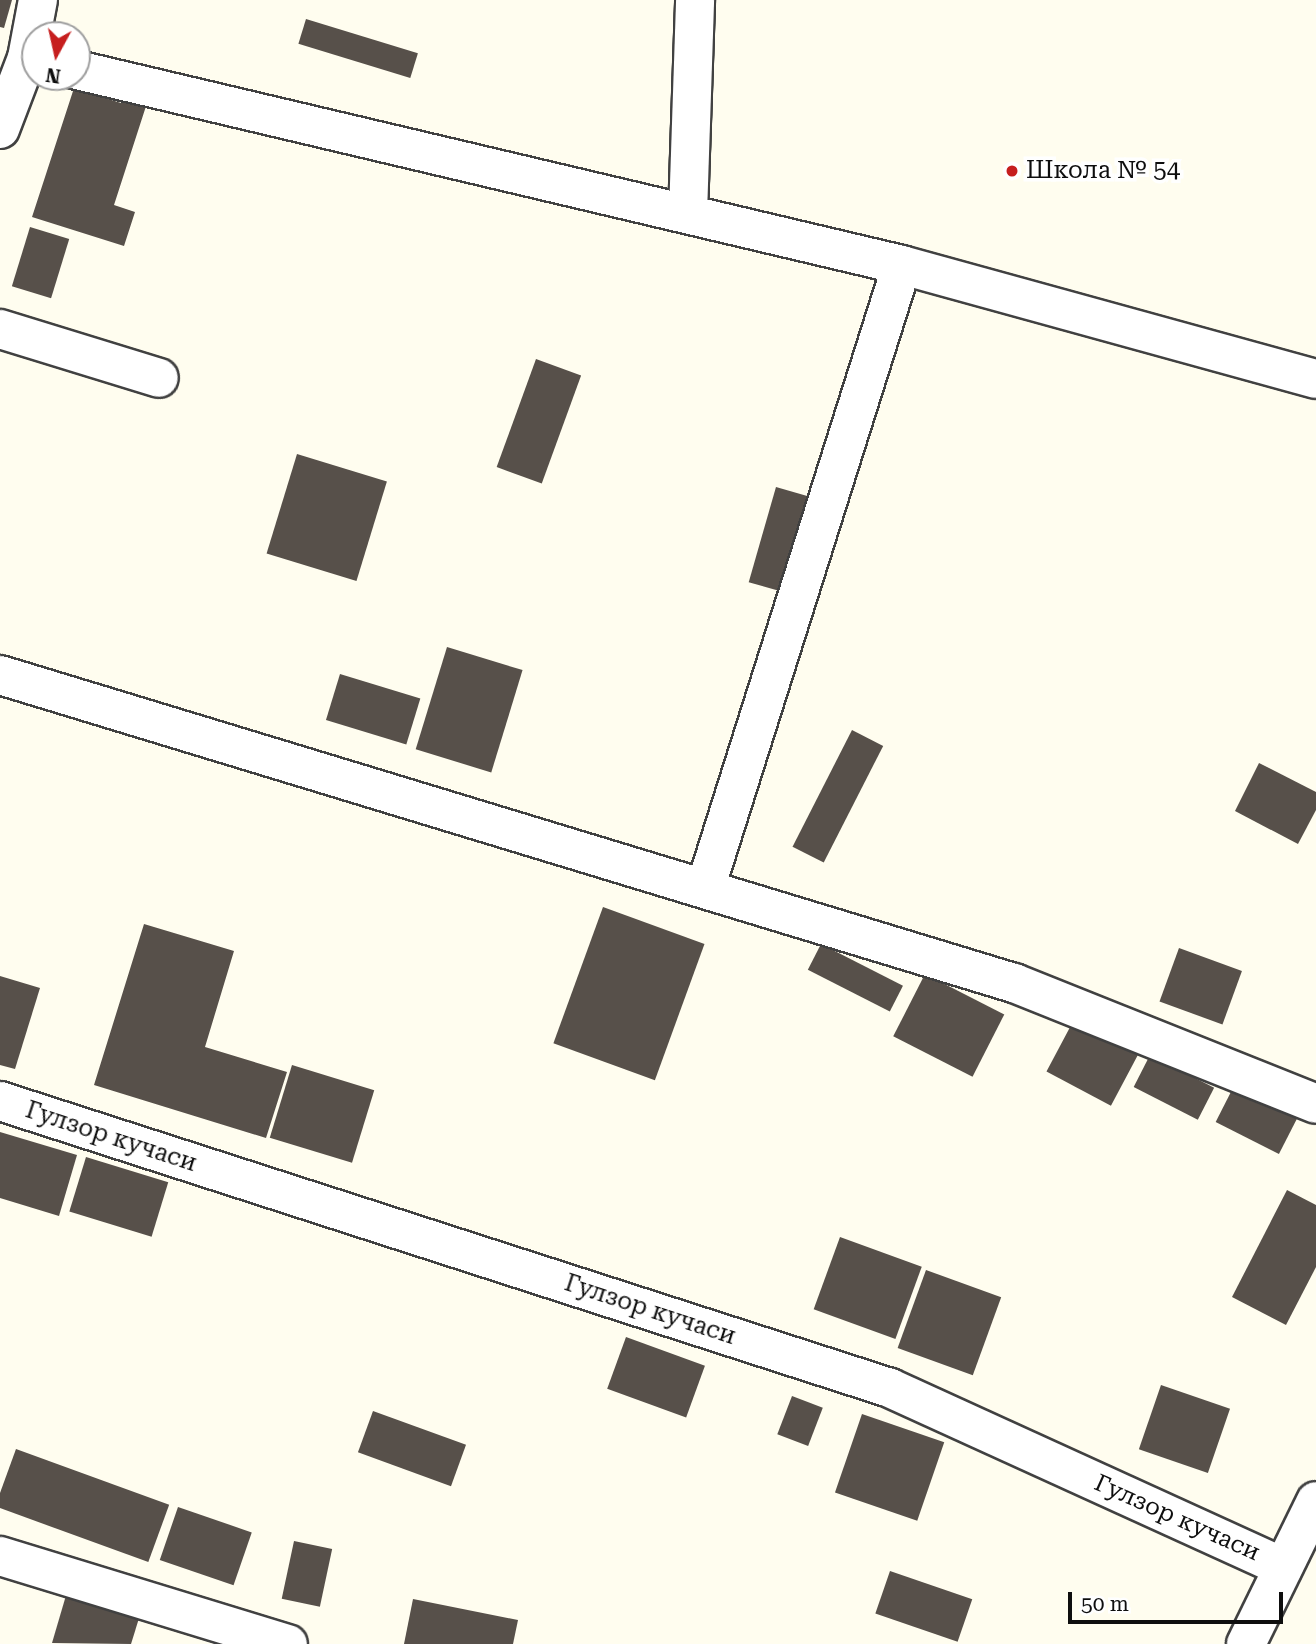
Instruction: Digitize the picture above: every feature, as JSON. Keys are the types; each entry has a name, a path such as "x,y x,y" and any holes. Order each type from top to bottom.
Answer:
{"street":[{"path":"32,21 38,0"},
{"path":"688,214 695,0"},
{"path":"0,129 21,56"},
{"path":"91,73 902,265 1316,379"},
{"path":"705,889 902,265"},
{"path":"0,329 159,377"},
{"path":"0,675 1014,984 1316,1104"},
{"name":"Гулзор кучаси","path":"0,1101 890,1388 1283,1567"},
{"path":"1246,1644 1316,1501"},
{"path":"0,1556 288,1644"}],"building":[{"path":"0,0 12,0 4,28 0,27"},
{"path":"306,19 418,53 410,78 298,44"},
{"path":"73,91 83,91 121,103 124,92 148,100 114,205 135,212 124,246 32,217"},
{"path":"30,227 69,239 51,298 12,286"},
{"path":"536,359 581,375 542,483 497,467"},
{"path":"297,454 387,481 356,581 267,553"},
{"path":"776,487 820,500 793,595 749,582"},
{"path":"447,647 523,670 491,772 416,749"},
{"path":"340,674 420,699 406,744 326,720"},
{"path":"852,730 883,746 824,863 793,847"},
{"path":"1259,763 1316,792 1316,810 1298,844 1235,811"},
{"path":"603,907 704,944 655,1080 553,1043"},
{"path":"144,924 234,951 205,1047 287,1072 266,1138 94,1085"},
{"path":"821,944 903,986 890,1012 808,970"},
{"path":"1179,948 1242,971 1222,1024 1160,1002"},
{"path":"925,974 1004,1014 973,1077 893,1036"},
{"path":"0,976 40,988 15,1069 0,1065"},
{"path":"1077,1014 1141,1048 1111,1106 1046,1071"},
{"path":"1150,1055 1214,1088 1198,1120 1134,1087"},
{"path":"292,1065 374,1090 352,1163 270,1138"},
{"path":"1237,1080 1300,1112 1279,1154 1216,1122"},
{"path":"0,1132 77,1155 59,1216 0,1198"},
{"path":"86,1157 168,1182 152,1237 69,1212"},
{"path":"1287,1190 1316,1205 1316,1267 1286,1325 1232,1297"},
{"path":"840,1237 922,1267 895,1339 814,1309"},
{"path":"926,1270 1001,1297 973,1375 898,1348"},
{"path":"626,1337 705,1366 686,1417 607,1389"},
{"path":"1161,1385 1230,1409 1208,1473 1139,1449"},
{"path":"792,1396 823,1408 808,1446 777,1434"},
{"path":"373,1411 466,1445 451,1486 358,1452"},
{"path":"862,1414 944,1442 917,1521 835,1492"},
{"path":"16,1449 169,1505 148,1562 0,1508 0,1493"},
{"path":"178,1507 252,1532 234,1585 160,1560"},
{"path":"294,1541 332,1549 320,1607 282,1599"},
{"path":"890,1571 972,1599 958,1642 875,1614"},
{"path":"67,1592 140,1615 131,1644 52,1643"},
{"path":"413,1599 518,1620 513,1644 404,1644"}],"place":[{"name":"Школа № 54","path":"1012,171"}]}
